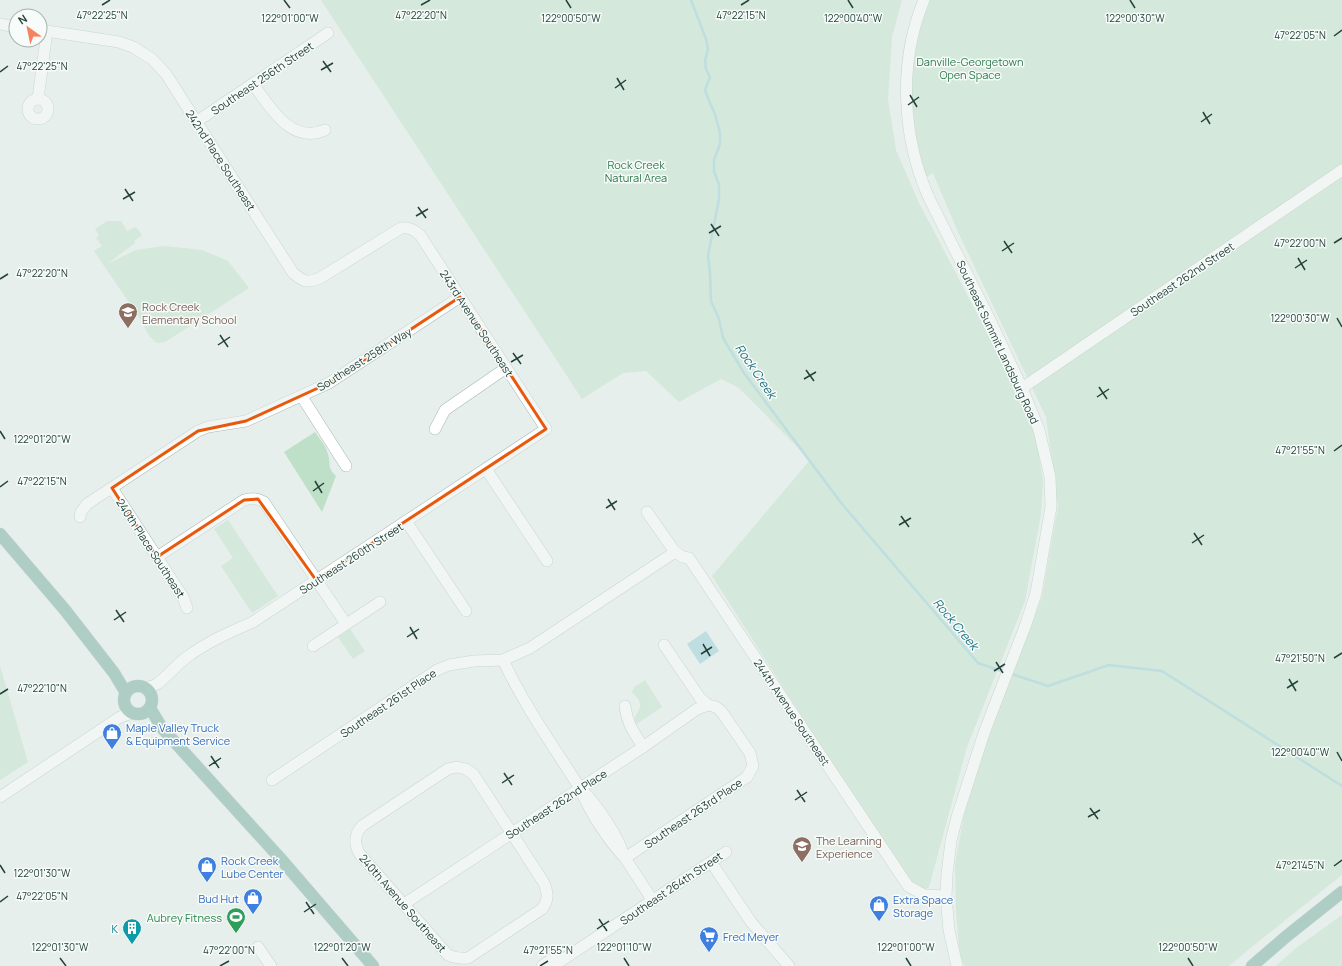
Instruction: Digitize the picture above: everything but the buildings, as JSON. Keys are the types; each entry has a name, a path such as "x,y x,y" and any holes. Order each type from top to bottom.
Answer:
{"main road":[{"path":"0,534 65,610 129,690"},
{"path":"140,704 140,686 129,690 124,700 140,704 280,858 373,966"},
{"path":"1252,966 1342,892"}],"street":[{"name":"Southeast Summit Landsburg Road","path":"924,0 914,30 908,58 907,106 914,155 920,178 1022,388 1040,430 1050,477 1051,507 1036,593 1026,624 984,733 957,817 948,857 946,896 949,930 957,966"},
{"name":"242nd Place Southeast","path":"48,32 119,42 133,47 152,59 166,74 293,273 302,280 311,282 320,278 401,228"},
{"name":"Southeast 256th Street","path":"196,122 328,33"},
{"path":"38,99 42,48"},
{"path":"253,84 273,111 283,122 294,130 313,134 325,130"},
{"name":"Southeast 262nd Street","path":"1022,388 1342,170"},
{"name":"243rd Avenue Southeast","path":"401,228 408,227 420,236 546,429"},
{"name":"Southeast 258th Way","path":"80,517 81,512 87,504 198,431 208,427 246,422 285,402 302,397 329,383 460,297"},
{"path":"435,429 445,410 506,368"},
{"path":"302,397 346,466"},
{"name":"Southeast 260th Street","path":"0,797 140,704 171,670 187,657 217,638 253,622 546,429"},
{"path":"486,469 546,561"},
{"name":"240th Place Southeast","path":"112,488 183,597 187,608"},
{"path":"157,557 244,500 256,498 264,502 346,624"},
{"name":"244th Avenue Southeast","path":"647,512 675,552 683,557 689,558 908,886 924,895 946,896"},
{"path":"406,521 466,611"},
{"name":"Southeast 261st Place","path":"272,780 437,670 448,665 474,661 503,660 530,648 675,552"},
{"path":"313,646 380,602"},
{"path":"664,645 700,698 708,705"},
{"path":"503,660 523,700 580,788 585,802 615,848 625,858 653,901"},
{"name":"Southeast 262nd Place","path":"404,904 643,747 697,709 708,705"},
{"name":"Southeast 263rd Place","path":"625,858 747,777 753,766 750,754 721,711 716,707 708,705"},
{"path":"625,706 628,723 643,747"},
{"name":"240th Avenue Southeast","path":"457,767 466,769 474,775 512,833 544,883 548,892 547,901 542,909 468,958 463,959 454,958 448,955 359,853 356,847 355,836 357,831 362,826 448,769 457,767"},
{"name":"Southeast 264th Street","path":"553,966 726,852"},
{"path":"711,862 751,922 789,966"},
{"path":"258,947 271,966"},
{"name":"Southeast 264th Street","path":"542,966 564,952 576,951"}],"highlighted area":[{"path":"460,297 546,429 316,580 258,499 244,500 157,557 112,488 198,431 246,421 329,383"}],"green space":[{"name":"Rock Creek Natural Area","path":"321,0 902,0 892,37 888,99 896,150 919,203 1015,386 1036,436 1043,481 1041,514 1025,601 967,747 929,887 923,891 907,881 712,576 810,460 739,388 721,379 679,402 646,371 623,373 582,399"},
{"name":"Danville-Georgetown Open Space","path":"918,0 1342,0 1342,875 1229,966 965,966 960,957 956,912 955,864 971,777 1007,682 1042,597 1058,506 1046,417 958,232 933,173 921,180 903,118 901,101 901,71 908,27"},
{"path":"107,221 121,221 127,231 136,227 142,235 134,241 135,243 107,264 136,250 164,246 202,250 228,261 249,288 165,342 157,343 149,336 141,320 94,251 102,246 96,238 99,235 95,229"},
{"path":"315,432 326,448 330,468 336,476 322,512 284,452"},
{"path":"228,520 278,596 252,613 221,566 233,558 214,529"},
{"path":"350,629 365,651 353,659 338,637"},
{"path":"0,666 28,762 0,780"},
{"path":"645,680 662,707 635,725 634,721 640,707 640,703 632,692 634,687"},
{"path":"1342,915 1342,966 1276,966 1296,948"}],"water":[{"path":"706,631 719,651 700,664 687,644"}],"waterway":[{"name":"Rock Creek","path":"691,0 706,39 708,49 705,61 706,69 710,77 705,90 715,114 720,133 720,144 714,160 714,171 719,185 719,199 708,256 711,301 719,319 723,338 744,373 842,504 978,663 1004,672"},
{"name":"Rock Creek","path":"1012,674 1048,686 1109,665 1162,671 1342,786"}],"place":[{"name":"Rock Creek Elementary School","path":"128,329"},
{"name":"Maple Valley Truck & Equipment Service","path":"112,750"},
{"name":"The Learning Experience","path":"802,863"},
{"name":"Rock Creek Lube Center","path":"207,883"},
{"name":"Bud Hut","path":"253,915"},
{"name":"Extra Space Storage","path":"879,922"},
{"name":"Aubrey Fitness","path":"236,934"},
{"name":"K","path":"132,945"},
{"name":"Fred Meyer","path":"709,953"}]}
